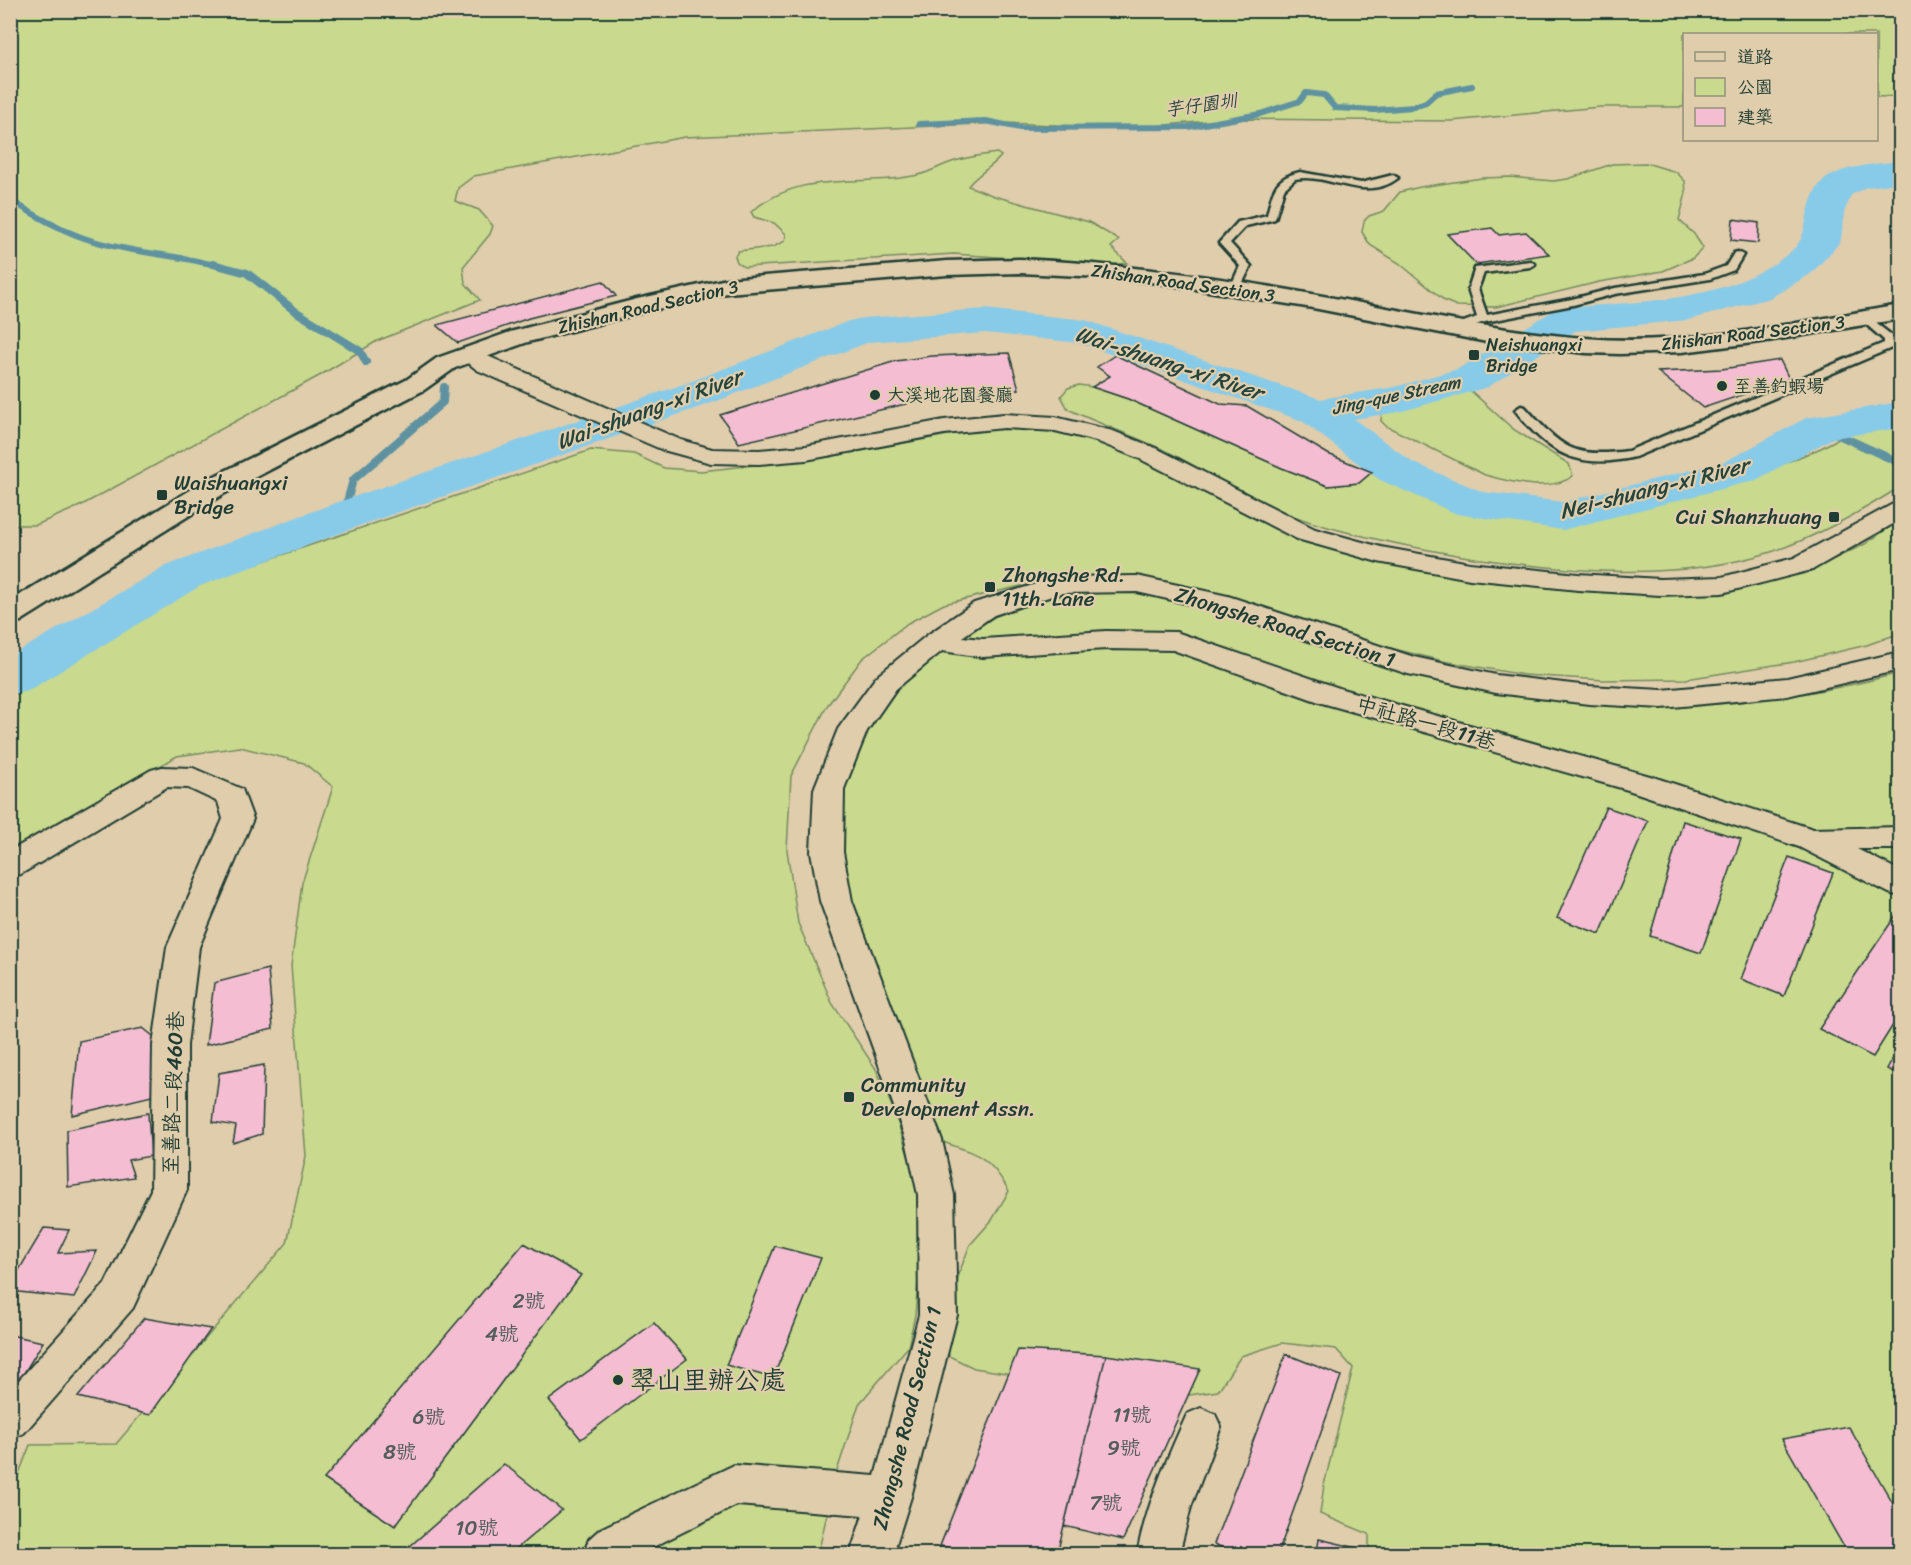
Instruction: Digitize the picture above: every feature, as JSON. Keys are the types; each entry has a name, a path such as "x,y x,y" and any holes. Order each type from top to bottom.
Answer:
{"street":[{"name":"Zhishan Road Section 3","path":"486,364 519,337 637,306 728,286 857,275 1020,266 1101,270 1235,288 1374,312 1483,334 1546,350 1614,360 1675,359 1752,353 1883,326 1900,312"},
{"name":"Zhishan Road Section 3","path":"486,364 530,347 633,319 727,302 857,288 983,280 1110,284 1224,299 1343,320 1483,334"},
{"path":"10,614 214,487 415,385 459,375 486,364 672,445 711,456 806,453 944,427 1004,421 1055,424 1104,436 1131,446 1306,534 1378,554 1470,571 1578,582 1660,587 1722,585 1803,564 1900,510"},
{"name":"Zhongshe Road Section 1","path":"871,1554 890,1497 938,1315 936,1195 924,1140 836,901 826,852 829,789 853,729 886,683 936,642 984,609 1059,585 1137,584 1218,602 1408,664 1496,684 1589,695 1662,699 1787,687 1900,661"},
{"name":"中社路一段11巷","path":"936,642 982,648 1106,640 1176,641 1332,696 1639,783 1810,839 1900,885"},
{"name":"至善路二段460巷","path":"10,866 162,777 193,778 231,796 238,819 183,947 170,1045 169,1190 119,1296 10,1420"},
{"path":"1810,839 1900,838"},
{"path":"1158,1554 1170,1507 1201,1427"},
{"path":"604,1554 615,1544 734,1485 890,1497"}],"lane":[{"path":"1235,288 1246,266 1224,243 1242,224 1271,217 1280,187 1286,180 1299,175 1317,176 1362,186 1393,178"},
{"path":"1530,264 1479,270 1473,289 1483,334 1573,302 1615,291 1706,277 1730,268 1738,255"},
{"path":"1521,410 1558,448 1575,454 1610,458 1631,454 1890,345 1890,339 1883,326"}],"green space":[{"path":"1900,10 1900,96 1878,97 1878,33 1683,33 1683,107 1600,107 1451,121 1231,119 1132,128 1003,123 685,137 474,176 458,188 455,201 479,210 493,226 490,234 463,267 465,283 480,300 377,341 319,376 80,506 36,525 16,525 11,522 11,11"},
{"path":"997,153 1001,156 998,160 968,186 994,196 1089,222 1119,240 1111,247 1127,263 1110,265 954,254 744,267 737,262 735,256 738,251 773,247 785,241 786,234 774,223 754,217 751,212 771,198 792,189 812,184 899,178 922,174 948,163"},
{"path":"1646,163 1676,172 1685,181 1686,193 1679,220 1694,234 1703,248 1693,258 1663,271 1599,282 1496,307 1457,306 1445,301 1399,263 1370,245 1362,232 1364,221 1369,216 1384,211 1400,192 1420,187 1482,178 1510,177 1553,181 1568,179 1612,164"},
{"path":"1079,385 1128,399 1282,468 1328,486 1359,483 1372,472 1401,479 1435,495 1473,507 1550,522 1596,517 1761,473 1821,448 1847,434 1877,423 1900,419 1900,487 1854,515 1805,539 1771,552 1735,561 1698,568 1623,572 1511,563 1454,555 1374,539 1314,523 1278,510 1176,456 1068,409 1061,396 1068,388"},
{"path":"1462,388 1471,391 1513,429 1569,464 1573,476 1564,481 1542,485 1518,483 1485,475 1386,426 1381,421 1382,411 1387,408"},
{"path":"1005,428 1049,430 1106,442 1298,537 1653,594 1715,592 1809,571 1865,544 1900,520 1900,633 1867,645 1794,662 1686,679 1603,680 1524,675 1443,661 1358,640 1277,616 1065,579 1021,586 944,604 908,623 862,659 827,706 791,776 787,850 798,923 832,1003 876,1069 894,1111 915,1177 922,1235 915,1315 908,1347 859,1404 836,1474 818,1554 11,1554 11,1494 30,1445 116,1444 287,1243 306,1156 291,966 302,883 333,787 304,763 240,747 177,756 11,854 11,697 184,588 591,450 634,454 664,468 701,471 828,457 948,435"},
{"path":"1130,592 1188,602 1216,610 1327,649 1440,682 1580,704 1668,707 1727,703 1814,692 1900,673 1900,1554 1369,1554 1369,1534 1320,1514 1324,1485 1353,1368 1336,1349 1282,1343 1241,1356 1218,1391 1167,1398 974,1368 949,1356 947,1337 959,1273 970,1245 992,1220 1009,1191 995,1170 981,1157 940,1141 861,929 836,854 839,806 855,749 885,699 931,657 994,617 1040,600 1076,593"}],"building":[{"path":"1733,219 1759,223 1758,243 1731,240"},
{"path":"1492,228 1499,235 1526,232 1549,254 1476,264 1447,234"},
{"path":"603,281 616,296 529,318 458,343 437,325"},
{"name":"大溪地花園餐廳","path":"1009,353 1019,389 914,402 739,443 720,415 896,361 932,356"},
{"path":"1115,355 1220,404 1247,406 1328,454 1372,472 1359,483 1328,486 1282,468 1128,399 1092,387 1110,376 1097,367"},
{"name":"至善釣蝦場","path":"1780,360 1789,379 1703,408 1658,372 1722,369"},
{"path":"1606,807 1648,821 1600,934 1557,918"},
{"path":"1683,821 1741,839 1701,953 1650,936"},
{"path":"1789,857 1833,873 1784,996 1741,979"},
{"path":"1900,909 1900,1014 1873,1057 1819,1029"},
{"path":"268,969 273,1029 206,1045 214,983"},
{"path":"143,1028 158,1040 152,1096 72,1115 79,1041"},
{"path":"1900,1045 1900,1075 1887,1069"},
{"path":"264,1065 262,1134 233,1143 236,1126 213,1122 219,1073"},
{"path":"148,1113 151,1156 128,1160 134,1177 68,1187 67,1130"},
{"path":"44,1228 69,1230 58,1253 97,1251 74,1298 10,1291 10,1285"},
{"path":"524,1243 581,1275 395,1526 324,1479"},
{"path":"775,1246 821,1258 773,1378 726,1365"},
{"path":"144,1318 211,1329 150,1415 78,1397"},
{"name":"翠山里辦公處","path":"654,1323 687,1359 581,1439 549,1400"},
{"path":"10,1335 43,1342 10,1396"},
{"path":"1018,1350 1106,1355 1057,1554 985,1554 940,1546"},
{"path":"1286,1354 1341,1376 1278,1554 1238,1554 1214,1544"},
{"path":"1106,1355 1200,1369 1123,1540 1064,1526"},
{"path":"1849,1427 1900,1516 1900,1554 1848,1554 1782,1439"},
{"path":"504,1464 562,1510 510,1554 401,1554"},
{"path":"1319,1539 1383,1554 1317,1554"},
{"path":"940,1546 985,1554 938,1554"}],"waterway":[{"name":"芋仔園圳","path":"919,124 986,121 1020,128 1188,127 1260,114 1300,101 1306,93 1324,95 1335,108 1375,110 1413,107 1426,102 1436,93 1472,86"},
{"name":"Jing-que Stream","path":"1317,412 1399,399 1473,378 1565,320 1688,308 1756,290 1798,265 1822,240 1826,213 1835,189 1858,178 1900,172"},
{"path":"10,200 55,226 84,238 117,247 219,266"},
{"path":"213,264 247,273 295,311 360,351 366,362"},
{"name":"Wai-shuang-xi River","path":"10,679 183,576 343,516 702,392 863,330 985,321 1085,332 1317,412"},
{"path":"343,516 353,480 443,402 444,387"},
{"name":"Nei-shuang-xi River","path":"1317,412 1396,471 1473,504 1563,516 1740,471 1821,427 1900,415"},
{"path":"1821,427 1900,463"}],"place":[{"name":"Neishuangxi Bridge","path":"1474,355"},
{"name":"至善釣蝦場","path":"1722,386"},
{"name":"大溪地花園餐廳","path":"875,395"},
{"name":"Waishuangxi Bridge","path":"162,495"},
{"name":"Cui Shanzhuang","path":"1834,517"},
{"name":"Zhongshe Rd. 11th. Lane","path":"990,587"},
{"name":"Community Development Assn.","path":"849,1097"},
{"name":"翠山里辦公處","path":"618,1380"}]}
